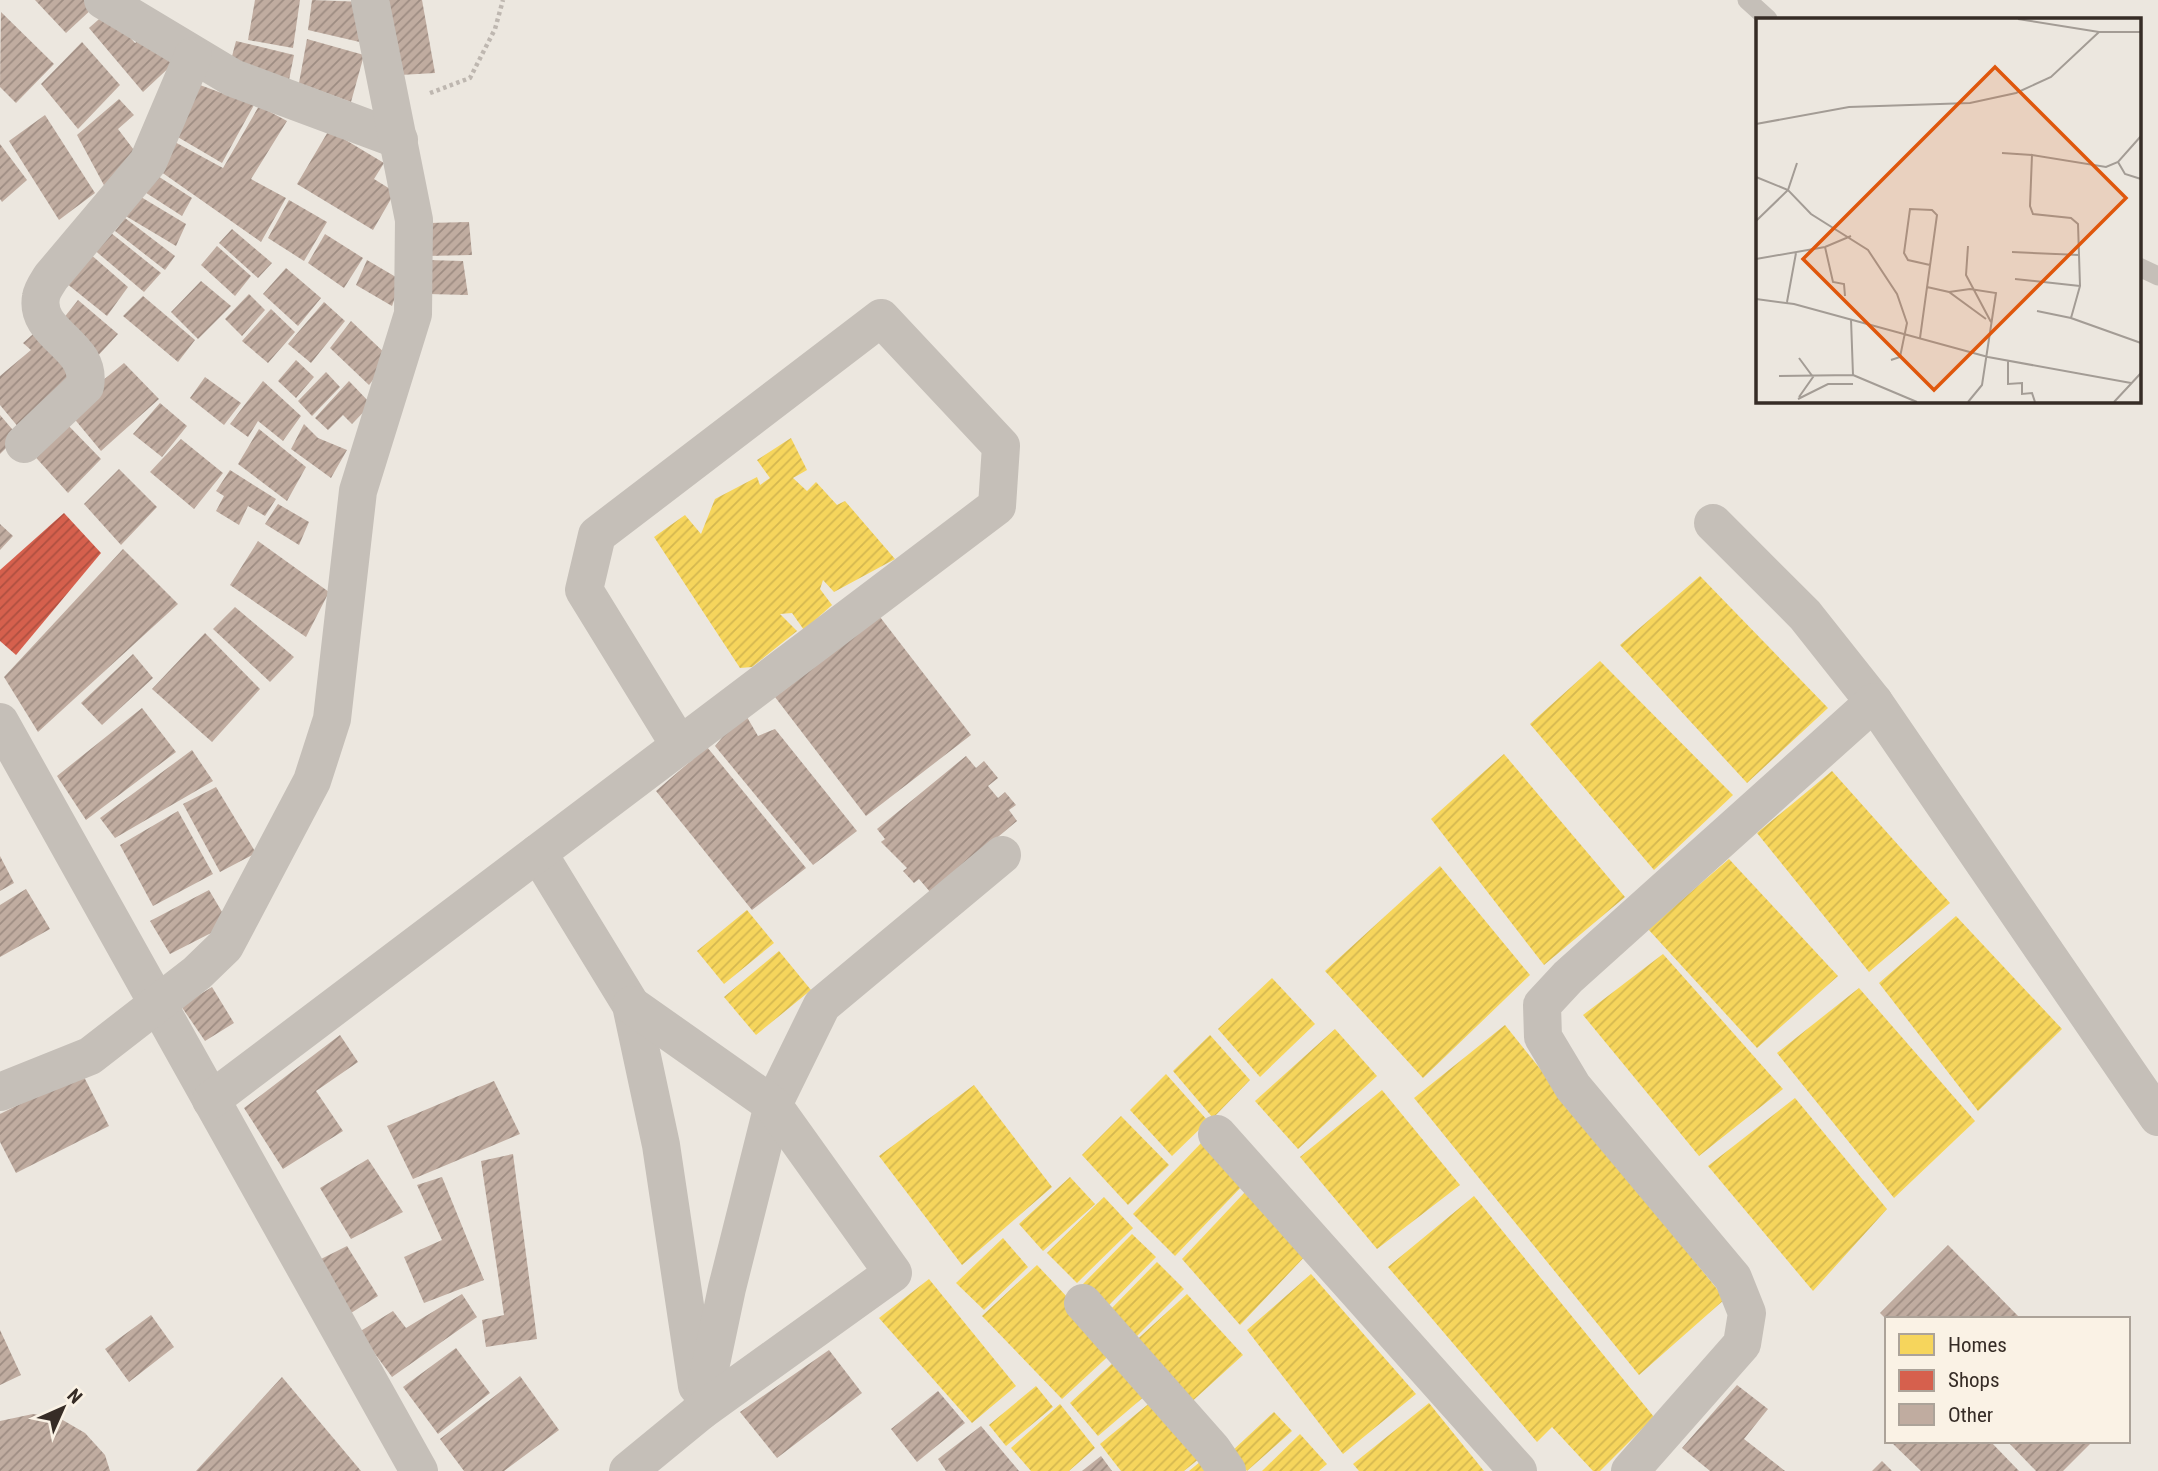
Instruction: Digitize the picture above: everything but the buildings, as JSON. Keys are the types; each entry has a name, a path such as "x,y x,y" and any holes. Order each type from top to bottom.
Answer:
{"street":[{"path":"103,0 233,78 399,140"},
{"path":"0,1092 90,1056 156,1001 197,973 225,946 312,781 332,719 358,491 413,314 414,220 370,0"},
{"path":"24,444 85,386 88,373 84,363 42,316 40,296 51,276 148,162 193,56"},
{"path":"211,1100 680,746 997,506 1001,446 881,318 597,535 584,590 680,746"},
{"path":"1713,523 1805,615 1874,702 2158,1117"},
{"path":"1630,1471 1742,1344 1747,1313 1733,1278 1573,1087 1543,1037 1542,1005 1567,977 1874,702"},
{"path":"0,723 419,1471"},
{"path":"538,853 631,1005 661,1145 701,1411"},
{"path":"701,1411 727,1288 773,1105 822,1005 1002,855"},
{"path":"628,1471 701,1411 893,1272 773,1105 631,1005"},
{"path":"1217,1134 1518,1471"},
{"path":"1083,1303 1212,1449 1227,1471"}],"lane":[{"path":"1747,0 1767,18"},
{"path":"2140,267 2158,276"}],"path":[{"path":"391,99 438,92 470,78 495,29 503,0"}]}
